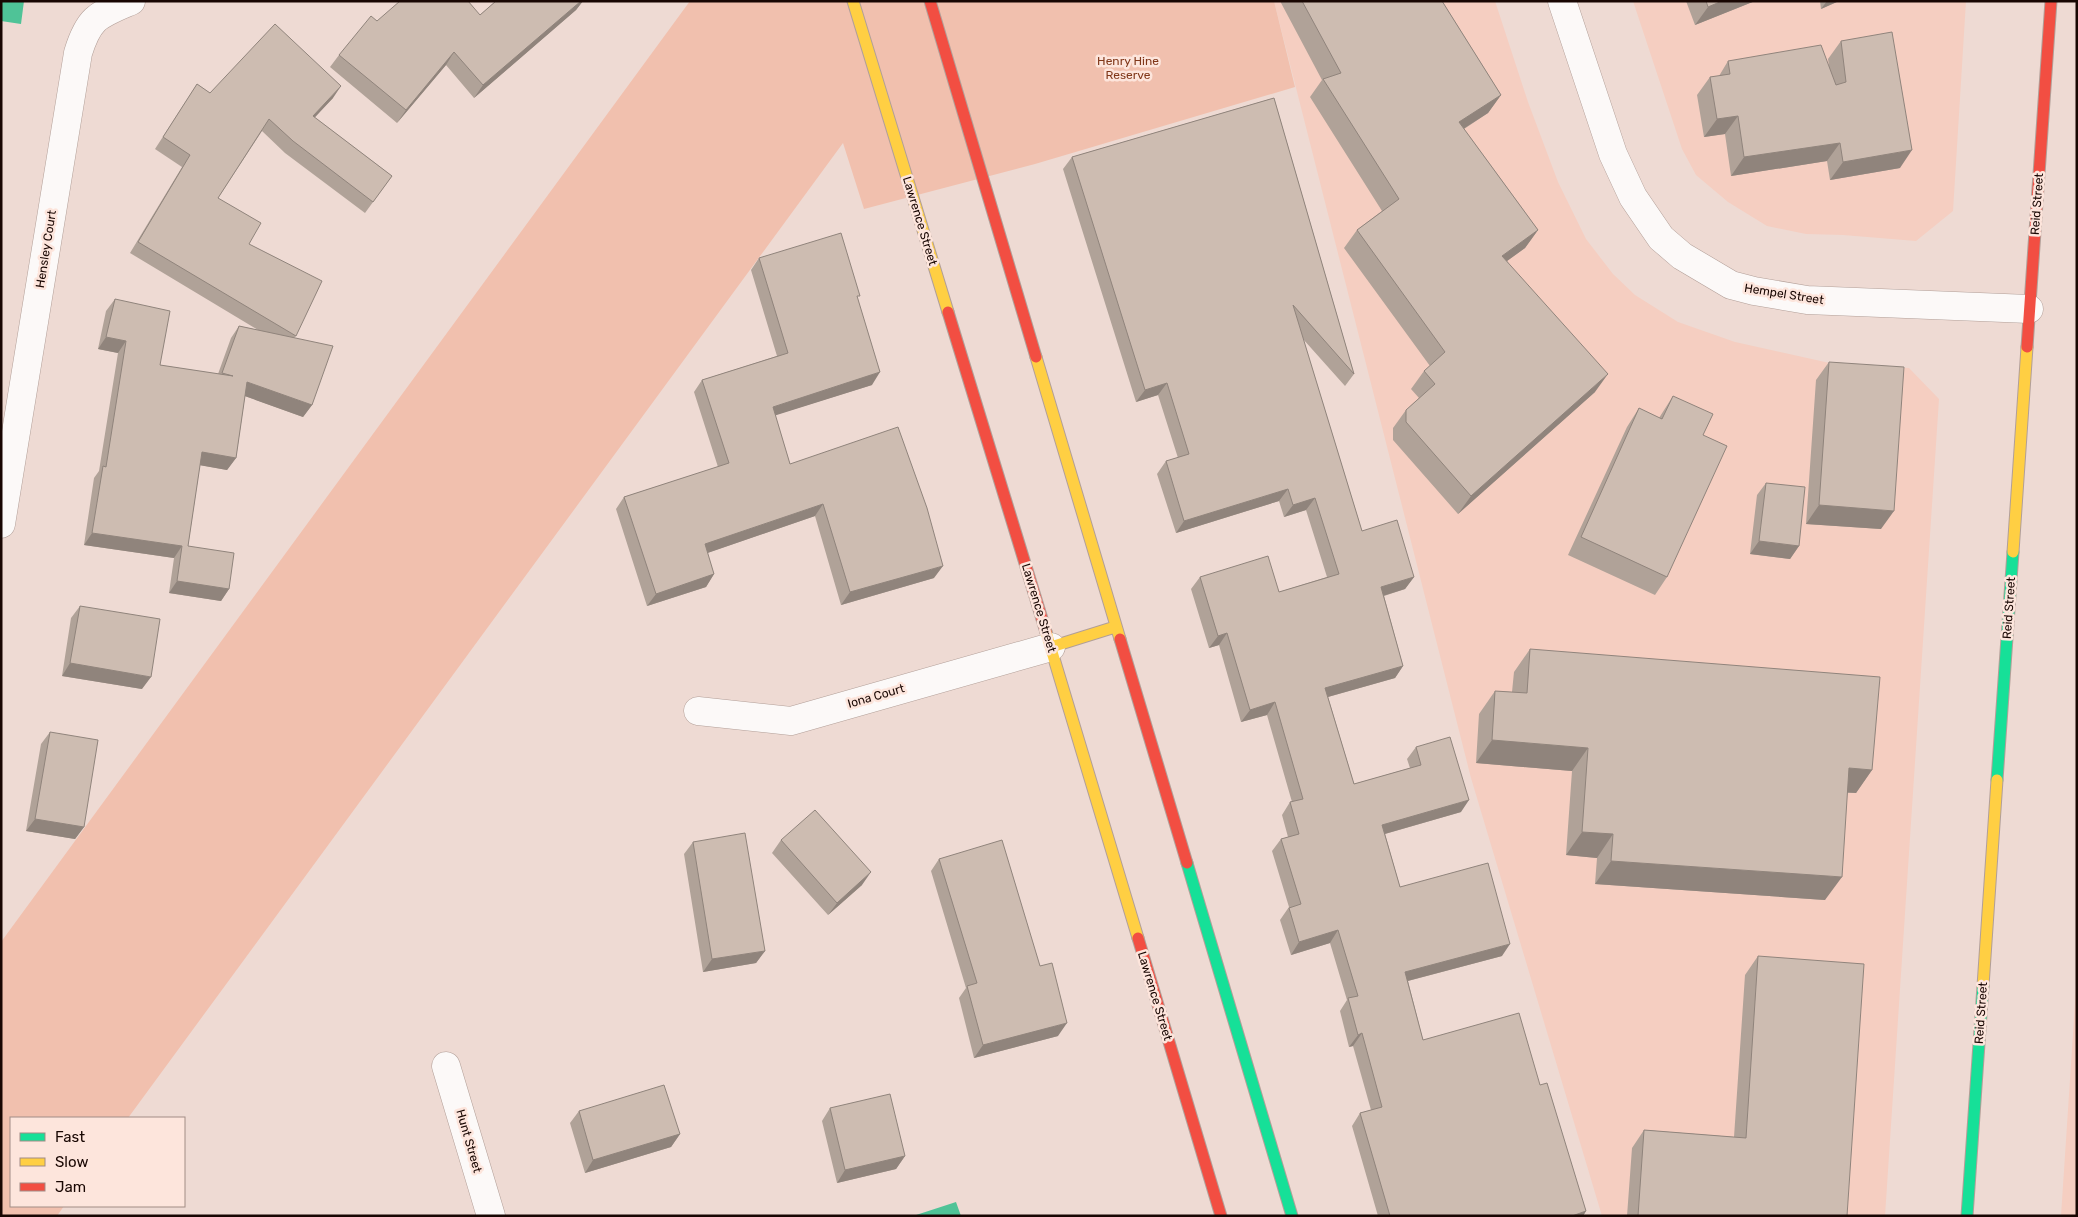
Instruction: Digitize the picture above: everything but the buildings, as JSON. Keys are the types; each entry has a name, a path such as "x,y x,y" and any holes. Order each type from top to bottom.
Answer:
{"street":[{"name":"Hensley Court","path":"2,516 78,53 84,34 98,16 131,1"},
{"name":"Lawrence Street","path":"853,1 1051,647 1221,1216"},
{"path":"930,1 1292,1216"},
{"name":"Hempel Street","path":"1562,1 1617,163 1633,197 1661,238 1682,256 1730,285 1807,300 2029,309"},
{"name":"Reid Street","path":"1967,1216 2051,1"},
{"path":"1051,647 1115,627"},
{"name":"Iona Court","path":"698,711 791,721 1051,647"},
{"name":"Hunt Street","path":"446,1066 491,1216"}],"shaded area":[{"path":"2,1 24,1 21,24 1,21"},
{"path":"1274,1 1495,1 1528,102 1558,182 1586,239 1613,274 1635,295 1678,322 1735,342 1834,364 1909,368 1939,399 1885,1216 1602,1216 1471,778"},
{"path":"1633,1 1966,1 1953,211 1916,241 1806,234 1767,226 1728,202 1696,175 1682,149"},
{"path":"2077,973 2077,1216 2061,1216"},
{"path":"956,1202 961,1216 913,1216"}],"green space":[{"name":"Henry Hine Reserve","path":"690,1 1274,1 1295,87 1035,164 864,209 843,143 129,1117 10,1117 10,1207 63,1207 57,1216 1,1216 1,942"}],"traffic: fast":[{"path":"1997,780 2013,552"},
{"path":"1187,863 1292,1216"},
{"path":"1967,1216 1983,986"}],"traffic: slow":[{"path":"853,1 948,312"},
{"path":"2013,552 2027,347"},
{"path":"1036,357 1120,639"},
{"path":"1051,647 1115,627"},
{"path":"1046,632 1138,938"},
{"path":"1983,986 1997,780"}],"traffic: jam":[{"path":"930,1 1036,357"},
{"path":"2027,347 2051,1"},
{"path":"948,312 1046,632"},
{"path":"1120,639 1187,863"},
{"path":"1138,938 1221,1216"}]}
